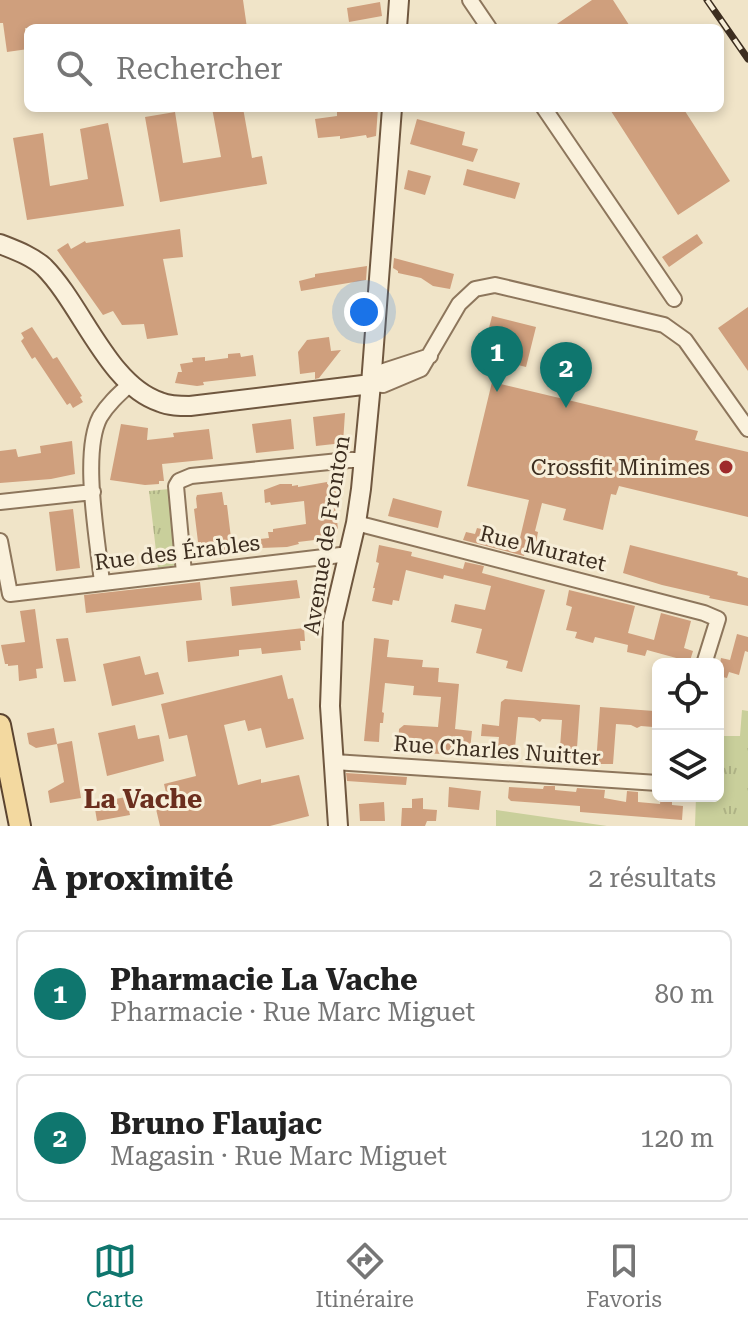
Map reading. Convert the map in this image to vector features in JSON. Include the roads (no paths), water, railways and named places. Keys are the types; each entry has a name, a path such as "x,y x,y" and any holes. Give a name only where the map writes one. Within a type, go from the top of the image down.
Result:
{"main road":[{"path":"0,725 20,826"}],"street":[{"path":"397,24 399,0"},
{"path":"470,0 486,24"},
{"name":"Avenue de Fronton","path":"338,826 330,706 333,621 356,523 364,460 392,112"},
{"path":"547,112 674,299"},
{"path":"0,244 42,265 129,385 161,403 190,406 383,385 425,365 459,304 475,289 495,285 664,325 685,340 748,429"},
{"path":"102,583 91,461 93,440 99,419 112,400 129,385"},
{"path":"184,573 176,486 179,481 191,476 364,460"},
{"path":"0,502 93,492"},
{"name":"Rue Muratet","path":"356,523 704,613 718,619 706,658"},
{"name":"Rue des Érables","path":"0,541 10,594 349,554"},
{"name":"Rue Charles Nuitter","path":"334,762 652,783"}],"railway":[{"path":"707,0 724,24"},
{"path":"724,24 748,59"}],"place":[{"name":"Pharmacie La Vache","path":"497,392"},
{"name":"Bruno Flaujac","path":"566,408"},
{"name":"Crossfit Minimes","path":"726,467"}],"district":[{"name":"La Vache","path":"143,799"}]}
